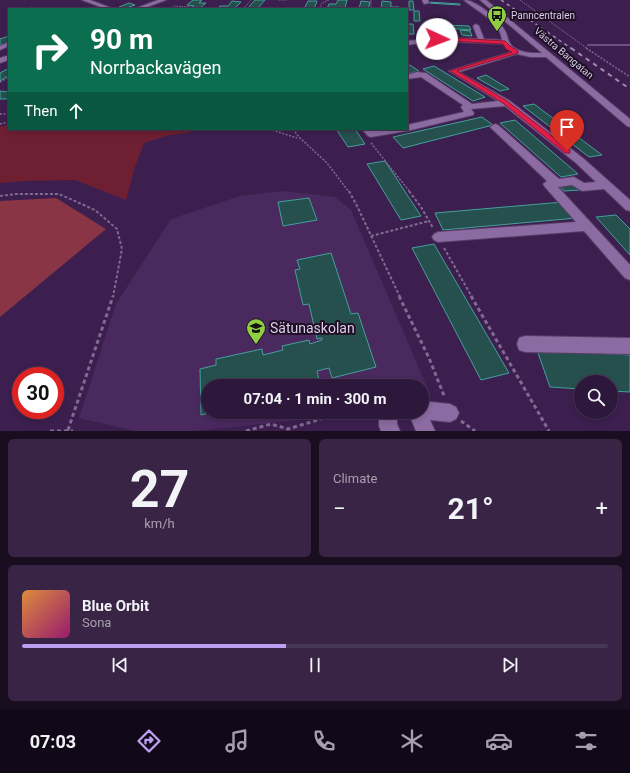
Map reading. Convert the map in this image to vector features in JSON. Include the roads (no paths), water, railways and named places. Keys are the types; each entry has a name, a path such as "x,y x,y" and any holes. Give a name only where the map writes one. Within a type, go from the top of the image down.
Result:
{"street":[{"path":"85,0 108,8"},
{"path":"140,8 163,0"},
{"path":"466,0 494,21 506,37 505,42 508,48 526,55 549,55"},
{"name":"Västra Bangatan","path":"483,0 630,124"},
{"path":"434,22 437,39"},
{"path":"476,26 482,40"},
{"path":"408,44 437,39 505,42"},
{"path":"517,52 478,62 453,71 507,103 580,161 630,207"},
{"path":"408,77 417,74 423,75 470,106"},
{"path":"408,128 470,113 465,107 507,103"},
{"path":"495,127 556,183"},
{"path":"368,130 371,134 396,130"},
{"path":"606,185 582,187 574,182 549,184 630,274"},
{"path":"438,238 587,226"},
{"path":"525,344 630,346"},
{"path":"429,411 450,413"},
{"path":"388,419 388,426 391,431"},
{"path":"420,419 426,431"}],"waterway":[{"path":"588,45 630,45"}],"railway":[{"path":"501,0 572,49"},
{"path":"571,48 630,89"}],"place":[{"name":"Panncentralen","path":"497,32"},
{"name":"Sätunaskolan","path":"256,345"}]}
